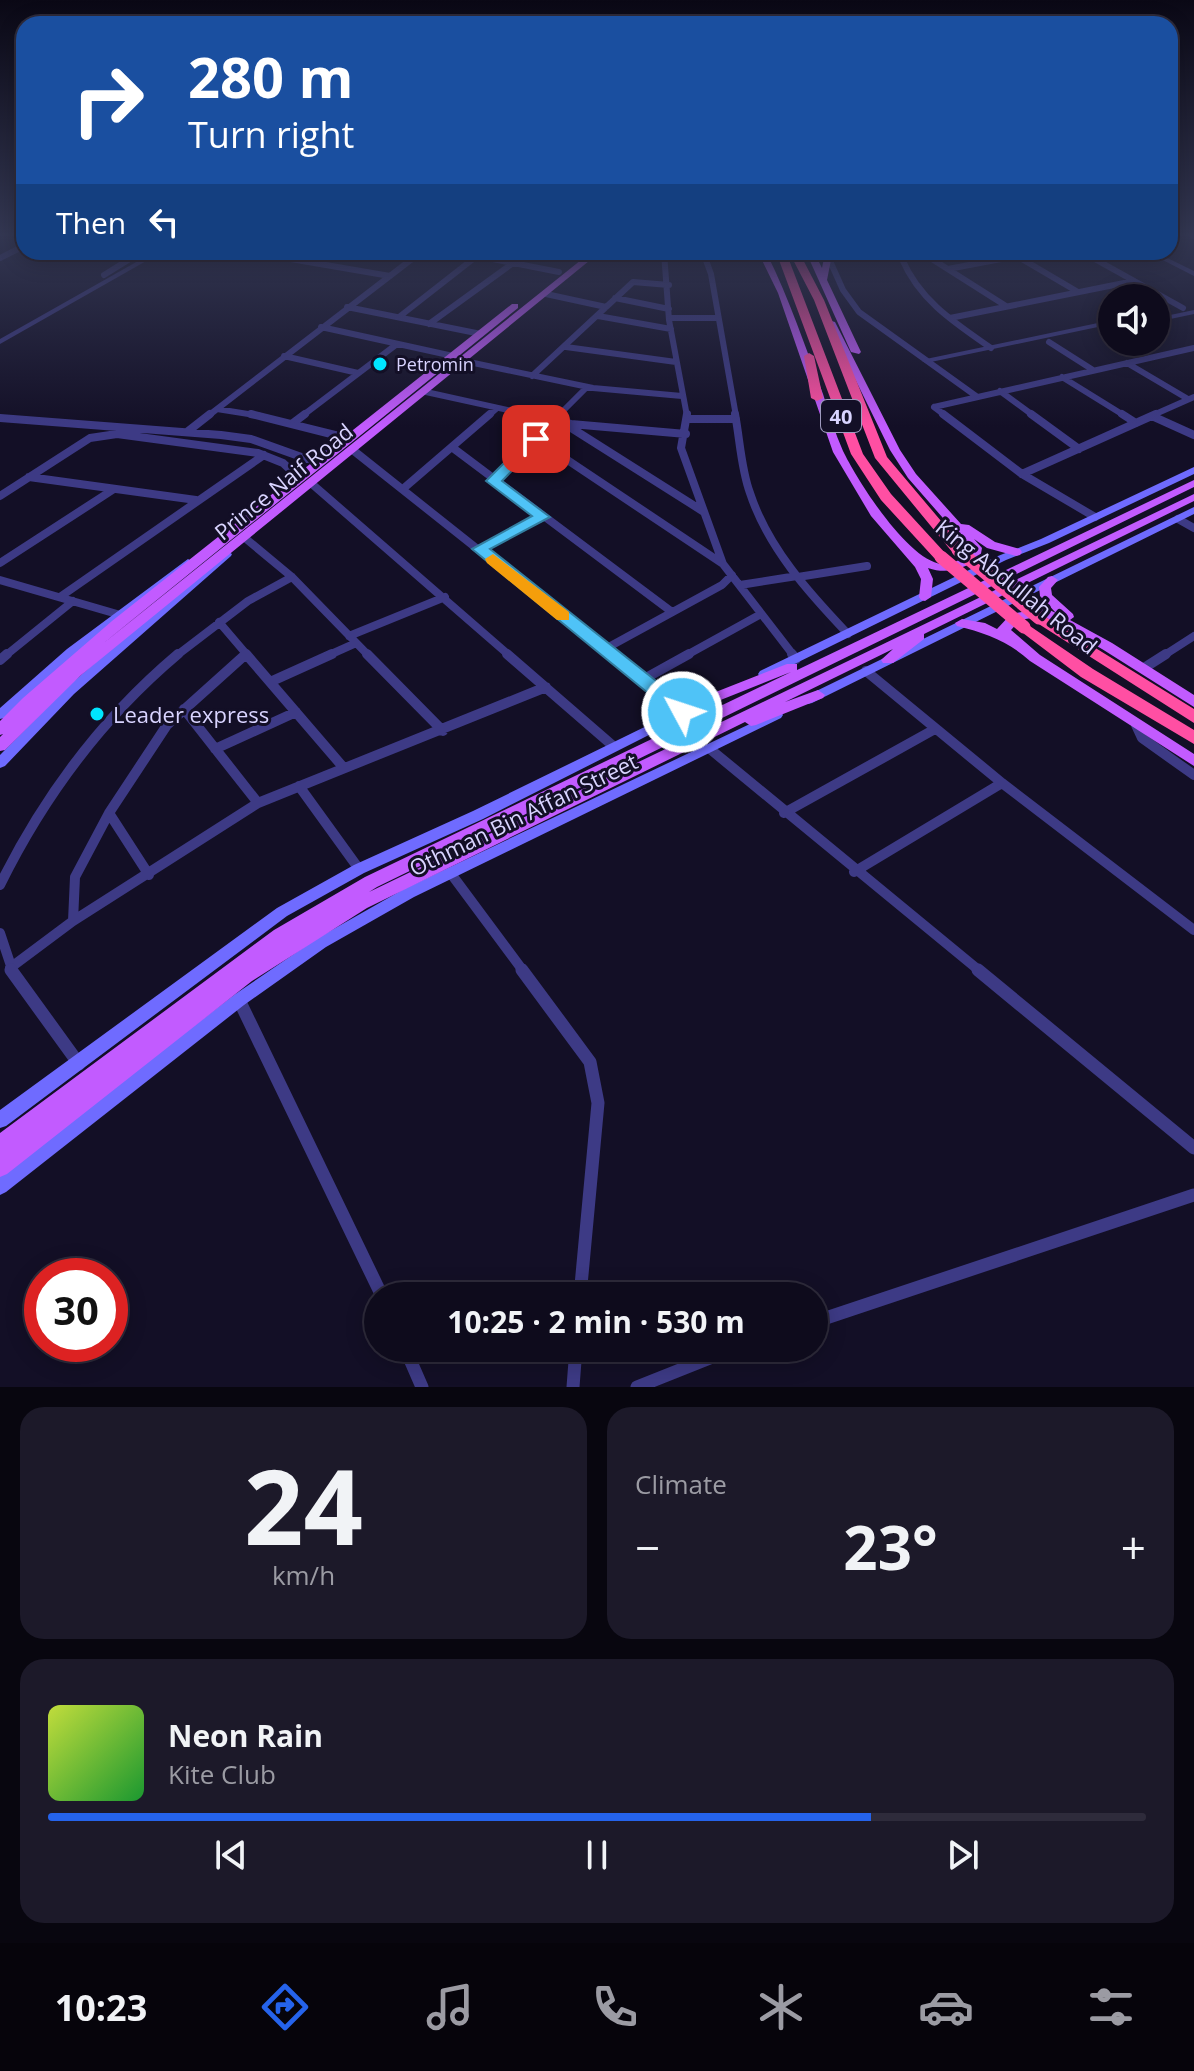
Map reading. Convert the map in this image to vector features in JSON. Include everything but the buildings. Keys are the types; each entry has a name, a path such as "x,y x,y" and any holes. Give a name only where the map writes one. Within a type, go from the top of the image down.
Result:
{"highway":[{"path":"798,300 817,398"},
{"name":"King Abdullah Road","path":"798,300 857,454 886,497 941,557 1024,627 1087,673 1194,738"},
{"name":"King Abdullah Road","path":"819,300 881,458 904,491 958,550 1039,618 1194,717"}],"main road":[{"name":"Prince Naif Road","path":"0,746 75,673 426,392 481,334 527,298"},
{"name":"Prince Naif Road","path":"0,730 28,701 117,624 298,477 541,298"},
{"path":"784,298 817,398 852,477 875,514 921,566 927,579 925,597"},
{"path":"832,298 889,438"},
{"path":"819,300 889,438 912,476 976,548 976,556 948,570 937,569 899,541"},
{"name":"Othman Bin Affan Street","path":"0,1120 282,912 359,869 478,815 612,745 1194,470"},
{"name":"Othman Bin Affan Street","path":"0,1145 196,994 280,935 335,902 889,629 1194,483"},
{"name":"Othman Bin Affan Street","path":"0,1167 246,976 298,941 412,877 1194,497"},
{"name":"Othman Bin Affan Street","path":"0,1186 239,1000 321,943 409,893 452,875 1194,510"},
{"path":"945,513 991,545 1016,552"},
{"path":"0,715 117,614 231,533"},
{"path":"0,763 70,691 245,538"},
{"path":"1052,580 1045,587 1046,596 1107,646"},
{"path":"1012,641 1003,630 1006,624 1016,617 1045,612 1144,668 1194,702"},
{"path":"888,660 946,615"},
{"path":"962,623 980,626 1012,641 1194,761"},
{"path":"708,700 889,629"},
{"path":"636,768 818,695"}],"street":[{"path":"0,342 78,298"},
{"path":"187,432 360,298"},
{"path":"399,317 424,298"},
{"path":"429,324 465,298"},
{"path":"563,298 606,307"},
{"path":"532,376 615,298 669,309"},
{"path":"669,298 669,318 687,419 681,448 723,564"},
{"path":"714,298 749,492 766,531 797,576 848,634"},
{"path":"848,298 851,303 926,361 976,396"},
{"path":"926,298 991,348"},
{"path":"993,298 1006,306"},
{"path":"950,318 1049,298"},
{"path":"1164,298 1183,308"},
{"path":"1170,311 1194,306"},
{"path":"347,307 481,334"},
{"path":"1170,317 1194,312"},
{"path":"598,316 671,329"},
{"path":"669,318 717,318"},
{"path":"926,361 1098,325"},
{"path":"321,327 587,387 634,394 682,396"},
{"path":"935,367 1098,332"},
{"path":"1049,342 1093,370"},
{"path":"293,423 397,344"},
{"path":"566,347 676,362"},
{"path":"1095,517 1022,474 934,407 1194,348"},
{"path":"284,356 358,373"},
{"path":"1127,363 1191,398"},
{"path":"1062,377 1136,423"},
{"path":"493,481 558,421 587,387"},
{"path":"1000,391 1079,449"},
{"path":"426,392 558,421 686,434"},
{"path":"1022,474 1191,398"},
{"path":"217,409 293,423 347,438"},
{"path":"404,488 496,409"},
{"path":"1152,416 1194,435"},
{"path":"0,418 251,439 307,459 327,454"},
{"path":"687,419 736,419"},
{"path":"558,421 704,512"},
{"path":"0,496 90,438 102,435 186,442 264,455 283,463 298,477"},
{"path":"536,439 723,564 796,659"},
{"path":"453,448 493,481 672,612"},
{"path":"354,451 682,712"},
{"path":"29,477 196,500 207,498 264,455"},
{"path":"312,484 612,745"},
{"path":"0,563 114,489"},
{"path":"60,597 196,500"},
{"path":"479,549 543,517"},
{"path":"1178,519 1194,528"},
{"path":"245,538 292,577 443,731"},
{"path":"740,585 867,566"},
{"path":"605,649 722,585 732,575"},
{"path":"0,885 11,859 81,750 150,679 219,622 250,597 292,577"},
{"path":"0,580 117,614"},
{"path":"270,682 352,639 445,597"},
{"path":"2,657 73,601"},
{"path":"644,679 761,614"},
{"path":"219,622 343,767"},
{"path":"1144,668 1194,636"},
{"path":"73,921 75,877 109,813 167,725 246,654"},
{"path":"866,671 1002,783 1194,930"},
{"path":"10,968 73,921 258,803 546,687"},
{"path":"184,709 258,803"},
{"path":"215,749 296,712"},
{"path":"1136,725 1142,738 1194,775"},
{"path":"784,813 935,729"},
{"path":"710,749 854,872 1087,1057 1194,1148"},
{"path":"854,872 1002,783"},
{"path":"299,786 359,869"},
{"path":"109,813 149,875"},
{"path":"452,875 590,1062 598,1103 581,1282"},
{"path":"0,933 10,968 79,1064"},
{"path":"239,1000 375,1282"},
{"path":"828,1317 1194,1195"},
{"path":"411,1362 422,1387"},
{"path":"573,1387 575,1362"},
{"path":"637,1387 700,1362"}],"slow traffic":[{"path":"493,559 563,616"}],"place":[{"name":"Petromin","path":"380,364"},
{"name":"Leader express","path":"97,714"}],"route":[{"path":"536,439 493,481 543,517 479,549 682,712"}]}
